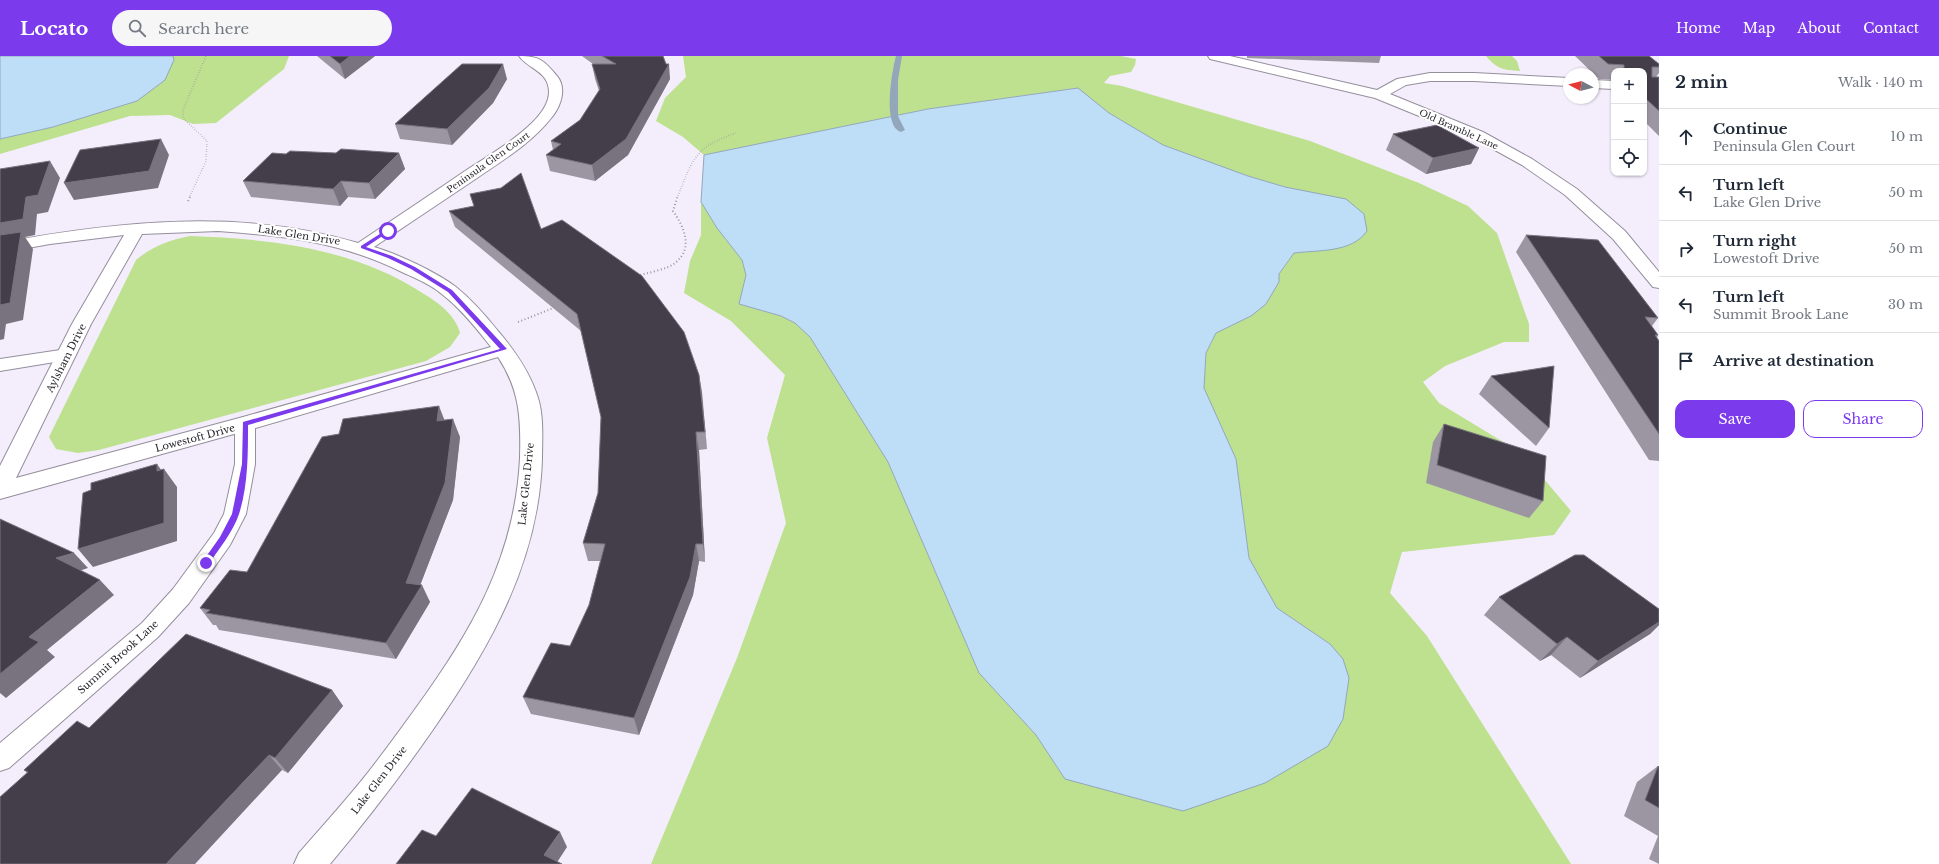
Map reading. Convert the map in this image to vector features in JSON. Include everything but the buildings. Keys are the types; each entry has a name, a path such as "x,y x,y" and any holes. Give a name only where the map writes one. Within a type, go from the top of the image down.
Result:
{"street":[{"name":"Peninsula Glen Court","path":"363,247 512,147 535,130 549,114 555,100 556,87 551,74 539,63 525,56"},
{"name":"Old Bramble Lane","path":"1214,56 1379,95 1478,136 1526,162 1571,192 1619,235 1659,283"},
{"path":"1379,95 1402,82 1430,77 1474,77 1563,82"},
{"path":"1599,84 1611,85"},
{"name":"Lake Glen Drive","path":"0,248 75,235 136,229 189,227 240,227 278,230 327,238 363,247 390,257 413,268 450,291 504,349 516,368 528,399 532,446 525,513 517,548 503,586 481,632 452,681 372,790 310,864"},
{"name":"Aylsham Drive","path":"0,490 66,355 120,254 136,229"},
{"name":"Lowestoft Drive","path":"0,490 245,424 504,349"}],"lane":[{"path":"0,365 66,355"},
{"name":"Summit Brook Lane","path":"0,760 150,630 181,596 222,539 235,514 245,464 245,424"}],"path":[{"path":"187,202 206,162 208,141 183,118 183,110 192,84 206,56"},
{"path":"634,278 675,264 684,252 687,238 682,224 673,211 677,194 703,148 717,139 736,133"},
{"path":"489,332 561,305"}],"green space":[{"path":"173,56 289,56 284,69 216,123 193,124 170,115 130,116 0,154 0,139 53,127 137,101 174,61"},
{"path":"683,56 1121,56 1136,59 1135,65 1131,72 1110,76 1104,83 1122,86 1310,141 1419,183 1468,206 1497,233 1529,324 1529,342 1504,342 1445,366 1423,382 1439,403 1523,454 1571,511 1554,535 1402,552 1390,593 1427,636 1571,864 651,864 737,658 786,523 767,438 785,375 731,321 684,293 690,261 701,235 701,202 717,228 742,260 746,275 739,304 781,316 795,323 810,337 888,462 979,673 1036,735 1065,779 1330,644 1277,608 1249,558 1236,459 1204,388 1206,353 1216,333 1251,316 1279,282 1279,274 1294,253 1347,246 1285,187 1248,176 1163,145 1109,113 1077,88 928,109 704,155 683,137 656,121 665,98 686,77"},
{"path":"1486,56 1512,56 1517,61 1520,71 1501,68 1494,64"},
{"path":"190,236 251,240 312,249 341,256 369,266 397,278 424,294 446,310 455,321 460,333 450,347 426,361 99,450 78,453 56,449 49,437 136,260 162,244 175,239"}],"water":[{"path":"0,56 173,56 174,60 165,80 137,101 53,127 0,139"},
{"path":"1078,88 1109,113 1163,145 1248,176 1285,187 1346,199 1364,214 1367,231 1361,238 1344,247 1324,251 1294,253 1279,274 1279,282 1266,304 1251,316 1216,333 1206,353 1204,388 1236,459 1249,558 1277,608 1330,644 1343,659 1349,678 1343,719 1328,746 1265,783 1183,811 1065,779 1036,735 979,673 888,462 810,337 795,323 781,316 739,304 746,275 742,260 717,228 701,202 704,155 928,109"}],"waterway":[{"path":"899,56 894,80 894,116 901,130"}],"route":[{"path":"206,563 222,539 235,514 242,488 245,464 245,424 504,349 476,317 450,291 413,268 390,257 363,247 388,231"}]}
